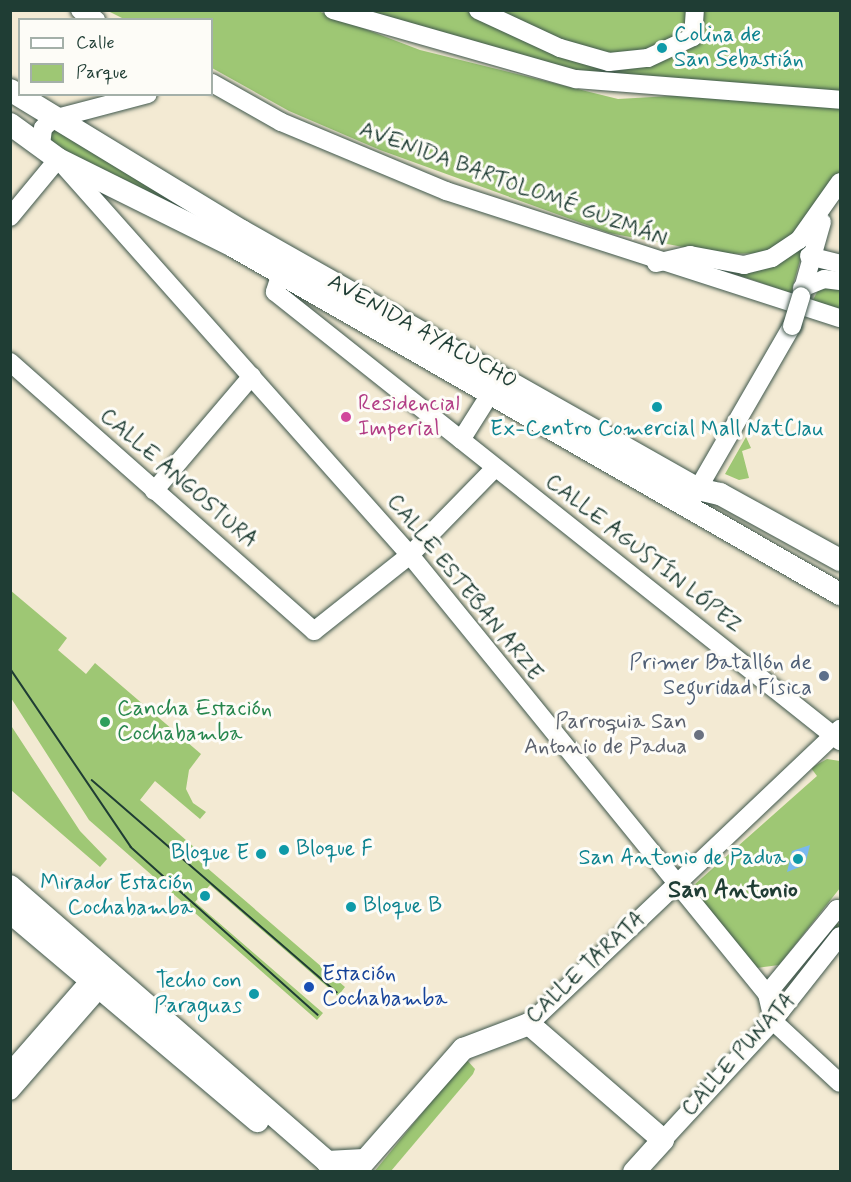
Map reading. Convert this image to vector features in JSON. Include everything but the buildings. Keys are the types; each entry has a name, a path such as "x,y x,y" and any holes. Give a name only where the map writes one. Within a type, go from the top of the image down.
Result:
{"main road":[{"name":"AVENIDA AYACUCHO","path":"21,96 242,231 694,496 840,594"},
{"name":"AVENIDA AYACUCHO","path":"10,124 50,152 281,273 492,391 694,496 720,494 840,560"},
{"path":"10,886 102,977 318,1172"},
{"path":"10,912 102,977 327,1162 360,1166"},
{"path":"529,1024 663,1140"},
{"name":"CALLE TARATA","path":"360,1166 463,1049 529,1024"},
{"name":"CALLE PUNATA","path":"634,1172 663,1140"}],"street":[{"path":"80,10 93,18"},
{"path":"333,10 433,42 609,84 840,100"},
{"path":"478,10 560,48 609,62 648,58 693,37 695,10"},
{"path":"609,62 609,84"},
{"name":"AVENIDA BARTOLOMÉ GUZMÁN","path":"213,84 281,122 383,166 656,263 679,270 692,268 840,318"},
{"path":"10,217 50,152 43,128 58,117 140,96"},
{"name":"CALLE ESTEBAN ARZE","path":"50,152 410,555 676,885 767,994 773,1021"},
{"path":"656,263 690,255 744,266 772,258 799,240 840,182"},
{"path":"694,496 792,326 809,256 840,197"},
{"path":"809,256 840,264"},
{"name":"CALLE AGUSTÍN LÓPEZ","path":"281,273 276,292 495,468 838,735"},
{"path":"802,292 824,279 840,281"},
{"name":"CALLE ANGOSTURA","path":"10,362 314,631 410,555"},
{"path":"154,491 252,376"},
{"path":"461,440 492,391"},
{"path":"410,555 495,468"},
{"name":"CALLE TARATA","path":"529,1024 838,735"},
{"name":"CALLE PUNATA","path":"767,994 839,910"},
{"name":"CALLE PUNATA","path":"663,1140 773,1021 840,936"},
{"path":"10,1072 102,977"},
{"path":"10,1091 102,977"},
{"path":"773,1021 840,1083"}],"green space":[{"path":"108,11 318,11 420,50 618,99 687,95 840,107 840,177 809,220 771,253 720,254 609,233 380,150 289,111 213,69 213,18 122,18"},
{"name":"Colina de San Sebastián","path":"360,11 840,11 840,93 595,76"},
{"path":"54,127 363,308 79,160 49,141"},
{"path":"805,242 791,293 697,261 744,271"},
{"path":"840,286 840,312 813,300 819,288"},
{"path":"746,437 751,448 742,451 749,478 739,480 725,474"},
{"path":"10,590 67,638 58,650 86,674 95,663 201,754 189,770 186,789 193,803 206,812 200,819 155,781 140,800 202,854 198,860 345,987 338,996 210,885 195,902 323,1013 317,1020 89,820 11,698"},
{"path":"10,724 80,831 107,859 100,867 11,790"},
{"path":"827,759 840,761 840,888 779,965 757,968 698,898 694,885 817,776 811,768"},
{"path":"837,923 840,926 787,1005 783,1003"},
{"path":"466,1059 475,1069 473,1074 391,1171 374,1172"}],"water":[{"path":"810,845 805,865 787,872 792,851"}],"tram line":[{"path":"10,668 131,847 318,1015"},
{"path":"92,780 337,992"}],"place":[{"name":"Colina de San Sebastián","path":"662,48"},
{"name":"Ex-Centro Comercial Mall NatClau","path":"657,407"},
{"name":"Residencial Imperial","path":"346,417"},
{"name":"Primer Batallón de Seguridad Física","path":"824,676"},
{"name":"Cancha Estación Cochabamba","path":"105,722"},
{"name":"Parroquia San Antonio de Padua","path":"699,735"},
{"name":"Bloque F","path":"284,850"},
{"name":"Bloque E","path":"261,854"},
{"name":"San Antonio de Padua","path":"798,859"},
{"name":"Mirador Estación Cochabamba","path":"205,896"},
{"name":"Bloque B","path":"351,907"},
{"name":"Estación Cochabamba","path":"309,987"},
{"name":"Techo con Paraguas","path":"254,994"}],"district":[{"name":"San Antonio","path":"733,891"}]}
